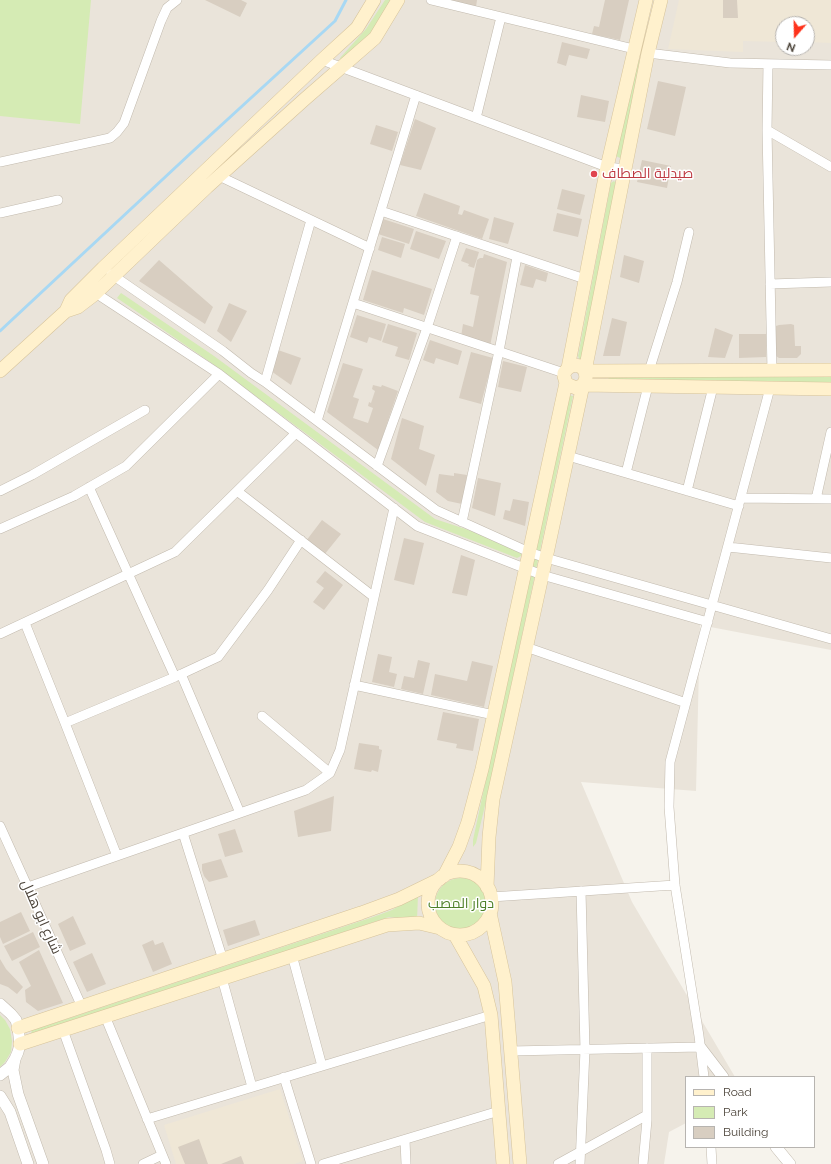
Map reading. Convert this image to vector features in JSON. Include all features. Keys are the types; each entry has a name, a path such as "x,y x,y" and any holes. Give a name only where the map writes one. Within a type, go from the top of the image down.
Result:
{"main road":[{"path":"0,371 66,311 78,307 103,268 357,28 374,0"},
{"path":"90,289 114,276 219,176 375,38 398,0"},
{"path":"440,928 433,919 429,909 429,898 432,887 442,877 458,847 468,822 482,769 566,375 607,167 646,0"},
{"path":"20,1044 387,925 419,923 440,928 455,935 466,934 476,930 485,923 492,908 489,892 489,837 493,799 583,385 586,378 585,371 648,53 661,0"},
{"path":"831,370 585,371 577,365 571,366 566,375 569,385 576,388 583,385 831,389"},
{"path":"18,1028 361,913 399,899 442,877 456,872 468,873 479,878 489,892"},
{"path":"490,913 505,982 520,1164"},
{"path":"455,935 484,986 491,1015 503,1164"}],"street":[{"path":"0,162 110,138 117,132 124,123 161,21 167,8 177,0"},
{"path":"431,0 634,49 636,56 640,57 645,56 648,53 730,63 831,65"},
{"path":"476,118 501,17"},
{"path":"322,60 607,167 626,169"},
{"path":"768,64 767,130 772,371"},
{"path":"317,421 416,95"},
{"path":"767,130 831,167"},
{"path":"219,176 370,248"},
{"path":"0,213 58,200"},
{"path":"381,211 585,279"},
{"path":"265,382 311,220"},
{"path":"649,371 677,282 689,232"},
{"path":"377,466 427,328 457,236"},
{"path":"462,522 499,351 517,257"},
{"path":"103,268 223,351 436,510 528,552 546,558 831,639"},
{"path":"770,284 831,282"},
{"path":"90,289 219,374 417,526 542,575 708,622"},
{"path":"353,304 499,351 566,375"},
{"path":"0,529 74,496 126,466 219,374"},
{"path":"626,473 648,386"},
{"path":"687,491 713,387"},
{"path":"704,1076 675,885 669,807 670,762 770,388"},
{"path":"0,491 32,475 145,410"},
{"path":"816,499 831,432"},
{"path":"0,634 175,552 296,433"},
{"path":"568,456 687,491 740,502 816,499 831,500"},
{"path":"89,487 128,574 178,675 240,813"},
{"path":"237,491 374,597"},
{"path":"28,887 306,790 330,773 340,750 394,508"},
{"path":"65,723 218,657 268,590 301,540"},
{"path":"728,547 831,558"},
{"path":"25,623 117,856"},
{"path":"526,648 686,703"},
{"path":"354,685 494,715"},
{"path":"262,716 330,773"},
{"name":"شارع ابو هلال","path":"0,826 82,1007"},
{"path":"183,833 223,960"},
{"path":"489,892 581,891 675,885"},
{"path":"580,1164 585,1050 581,891"},
{"path":"292,956 322,1066"},
{"path":"222,978 252,1087"},
{"path":"0,1004 16,1020 20,1044 15,1059 10,1067 0,1075"},
{"path":"147,1119 491,1015"},
{"path":"104,1016 166,1164"},
{"path":"63,1030 110,1164"},
{"path":"511,1052 700,1047"},
{"path":"700,1047 722,1076"},
{"path":"643,1164 646,1115 647,1048"},
{"path":"15,1059 13,1070 18,1094 43,1164"},
{"path":"284,1077 311,1164"},
{"path":"0,1096 10,1112 28,1164"},
{"path":"323,1164 499,1111"},
{"path":"558,1164 646,1115"},
{"path":"405,1140 406,1164"},
{"path":"710,1148 712,1164"},
{"path":"777,1148 790,1164"},
{"path":"143,1164 162,1155"}],"shaded area":[{"path":"0,0 831,0 831,650 700,625 696,791 581,782 632,902 734,1076 685,1076 685,1124 669,1132 664,1164 0,1164"},
{"path":"679,0 831,0 831,43 815,42 815,16 775,16 775,42 743,41 743,52 668,49"},
{"path":"280,1089 303,1161 294,1164 176,1164 164,1125"}],"green space":[{"path":"0,0 91,0 80,124 0,116"},
{"path":"385,0 393,0 374,32 341,61 340,58 366,29"},
{"path":"637,60 640,60 642,63 622,157 620,158 616,156"},
{"path":"614,181 618,185 583,358 580,361 578,356 611,183"},
{"path":"121,293 214,356 435,519 520,547 523,549 521,556 517,558 425,522 210,362 117,298"},
{"path":"612,375 831,377 831,383 608,379"},
{"path":"568,395 573,396 490,785 476,843 473,847 473,840"},
{"name":"دوار المصب","path":"456,878 466,878 480,885 487,899 487,909 480,923 466,930 456,930 446,926 439,919 435,909 435,899 439,889 446,882"},
{"path":"418,895 417,920 389,917 161,993 33,1034 31,1033 32,1030 373,917 392,910"},
{"path":"0,1015 10,1029 12,1041 11,1052 0,1067"}],"building":[{"path":"205,0 241,0 247,3 240,17"},
{"path":"449,0 477,0 476,7"},
{"path":"605,0 629,0 620,40 592,34 594,26 599,27"},
{"path":"723,0 737,0 738,18 723,18"},
{"path":"562,42 590,49 587,59 569,55 566,66 557,63"},
{"path":"658,81 686,87 675,136 647,129"},
{"path":"581,95 609,101 605,122 577,117"},
{"path":"415,119 436,128 421,170 400,165"},
{"path":"376,125 398,132 392,151 370,144"},
{"path":"642,160 671,166 667,188 637,182"},
{"path":"562,189 585,195 580,215 557,209"},
{"path":"424,193 460,206 458,214 462,215 464,210 489,219 482,239 416,216"},
{"path":"557,213 582,219 578,237 553,231"},
{"path":"494,217 514,223 508,244 489,239"},
{"path":"383,219 414,229 409,244 378,234"},
{"path":"416,231 446,241 439,259 410,249"},
{"path":"382,237 405,244 401,258 378,250"},
{"path":"466,248 479,252 474,268 461,261"},
{"path":"484,254 507,262 490,346 461,337 463,324 473,327 479,296 470,294 477,260 483,258"},
{"path":"624,255 644,261 639,283 620,277"},
{"path":"159,260 213,307 205,324 139,281"},
{"path":"525,265 548,273 546,282 536,279 533,288 520,285"},
{"path":"372,270 432,289 424,315 404,308 403,313 363,300"},
{"path":"229,303 247,311 231,342 217,331"},
{"path":"357,315 386,324 381,341 369,337 367,343 350,337"},
{"path":"612,318 627,322 620,356 603,356"},
{"path":"388,324 417,333 409,360 395,356 398,347 382,342"},
{"path":"794,325 795,346 801,346 801,354 797,358 779,358 776,356 776,326"},
{"path":"715,328 733,335 725,358 708,357"},
{"path":"739,334 766,334 766,357 739,358"},
{"path":"430,340 462,351 458,365 436,358 434,364 423,360"},
{"path":"278,350 301,358 291,385 271,371"},
{"path":"471,352 493,358 481,404 459,398"},
{"path":"503,361 527,367 521,392 498,387"},
{"path":"343,363 363,369 353,397 359,399 353,418 368,423 373,408 368,406 369,402 371,403 375,391 372,389 373,385 381,387 382,385 398,391 378,450 327,412"},
{"path":"402,418 424,426 419,449 435,455 426,486 391,459"},
{"path":"454,473 467,475 462,504 448,501 436,492 439,474 454,476"},
{"path":"478,478 501,483 495,516 472,508"},
{"path":"513,499 529,502 525,526 503,519 505,510 510,511"},
{"path":"322,520 341,534 324,555 306,541"},
{"path":"404,538 424,543 414,585 394,580"},
{"path":"461,555 475,560 467,596 452,593"},
{"path":"325,571 343,585 324,610 313,602 324,588 316,582"},
{"path":"378,654 392,657 389,672 397,674 394,687 372,682"},
{"path":"418,660 430,663 423,694 401,689 404,676 414,678"},
{"path":"472,661 493,666 484,707 431,695 435,674 467,681"},
{"path":"443,712 479,719 473,751 456,748 457,744 437,740"},
{"path":"359,743 379,746 379,749 382,750 378,772 372,770 371,772 354,769"},
{"path":"334,796 331,831 298,837 294,811"},
{"path":"235,829 243,852 225,857 218,834"},
{"path":"221,859 228,877 209,882 204,876 202,864"},
{"path":"21,912 30,931 3,944 0,937 0,922"},
{"path":"73,916 86,944 70,951 58,924"},
{"path":"255,920 260,935 228,946 223,930"},
{"path":"33,932 40,947 12,961 4,946"},
{"path":"153,940 155,945 163,942 172,964 153,972 142,945"},
{"path":"39,950 63,1003 38,1011 26,1002 25,990 31,986 19,962"},
{"path":"92,953 106,984 87,992 73,962"},
{"path":"0,959 6,969 23,987 17,994 8,987 0,984"},
{"path":"199,1139 208,1164 185,1164 178,1147"},
{"path":"241,1156 244,1164 221,1164"}],"waterway":[{"path":"0,331 335,21 346,0"}],"place":[{"name":"صيدلية الصطاف","path":"594,174"}]}
